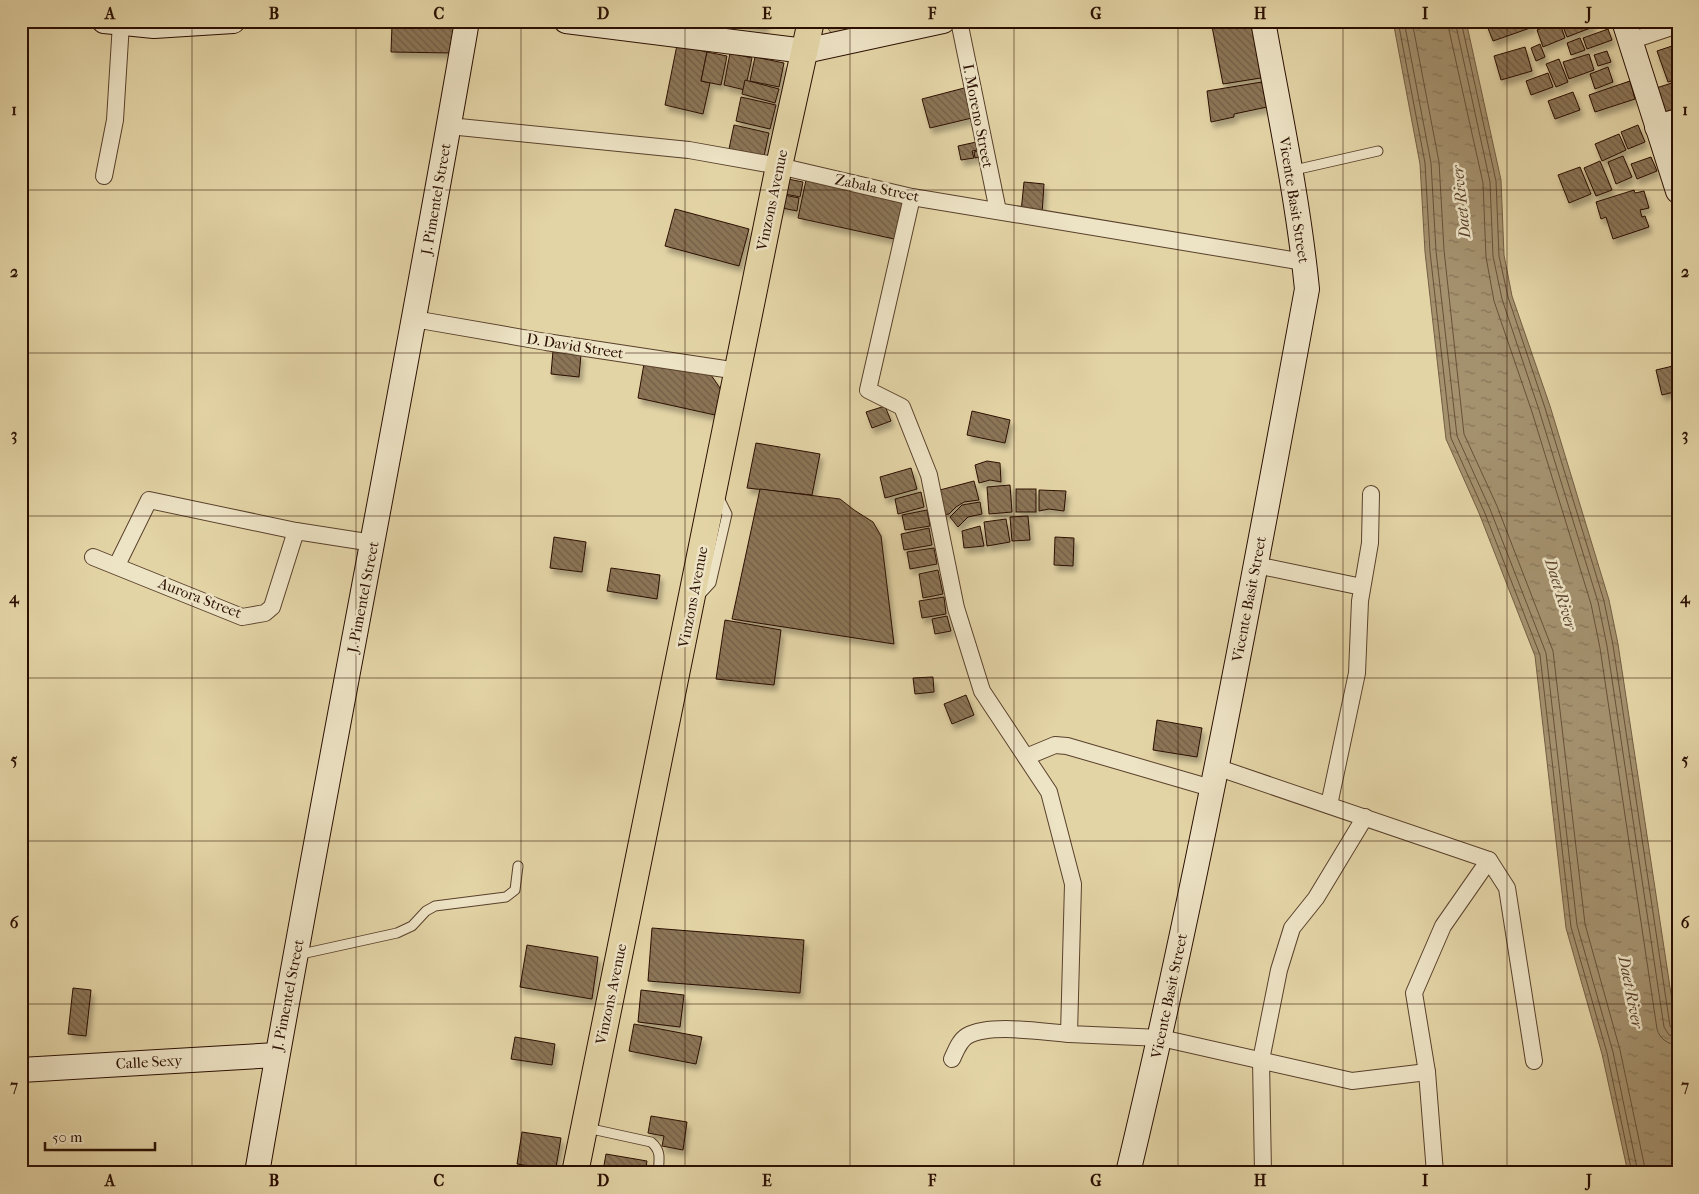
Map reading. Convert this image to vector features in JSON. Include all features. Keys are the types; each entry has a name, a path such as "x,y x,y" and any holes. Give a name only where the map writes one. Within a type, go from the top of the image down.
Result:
{"main road":[{"name":"Vinzons Avenue","path":"578,1172 584,1128 779,166 812,21"}],"street":[{"path":"104,176 115,120 113,22 154,26 233,21"},
{"name":"J. Pimentel Street","path":"256,1173 468,21"},
{"path":"566,21 805,51 943,21"},
{"name":"I. Moreno Street","path":"959,21 998,211"},
{"name":"Vicente Basit Street","path":"1128,1173 1161,1038 1214,777 1307,289 1290,171 1263,21"},
{"path":"1678,25 1627,31 1668,124 1678,191"},
{"name":"Zabala Street","path":"449,126 688,150 779,166 912,197 1304,262"},
{"path":"912,197 868,390 902,408 929,475 956,608 982,691 1049,792 1073,884 1069,1034"},
{"name":"D. David Street","path":"414,319 546,342 738,371"},
{"path":"1329,805 1357,673 1360,601 1370,543 1371,494"},
{"path":"117,565 148,500 296,531 373,543"},
{"name":"Aurora Street","path":"93,557 117,565 242,617 255,616 265,613 272,607 296,531"},
{"path":"1256,564 1362,587"},
{"path":"1026,757 1055,744 1214,777 1329,805 1489,860 1507,888 1534,1061"},
{"path":"1263,1173 1261,1060 1278,970 1292,928 1316,898 1365,817"},
{"path":"1436,1173 1427,1072 1414,993 1443,926 1489,860"},
{"path":"952,1059 960,1042 967,1036 983,1031 1019,1029 1069,1034 1161,1038 1352,1081 1427,1072"},
{"name":"Calle Sexy","path":"21,1070 277,1055"}],"lane":[{"path":"1290,171 1378,151"},
{"path":"296,955 397,932 412,926 426,911 435,906 506,897 515,890 518,866"},
{"path":"584,1128 651,1142 657,1146 660,1153 658,1173"}],"green space":[{"path":"827,21 888,21 832,34 826,26"}],"water":[{"name":"Daet River","path":"1393,21 1466,21 1501,180 1504,255 1512,296 1550,406 1609,600 1618,644 1678,1040 1678,1173 1628,1173 1602,1054 1566,928 1535,656 1479,513 1446,439 1425,252 1420,164"}],"building":[{"path":"726,21 766,21 765,27"},
{"path":"1211,21 1256,21 1267,77 1223,84"},
{"path":"1491,21 1532,21 1533,27 1493,41 1486,23"},
{"path":"1559,21 1565,38 1543,47 1537,30"},
{"path":"1561,21 1591,21 1593,27 1567,37"},
{"path":"392,25 454,26 454,53 391,52"},
{"path":"1608,29 1612,40 1587,49 1583,38"},
{"path":"1580,38 1585,50 1571,55 1567,43"},
{"path":"1540,44 1545,57 1536,61 1531,48"},
{"path":"1678,44 1678,79 1668,82 1657,51"},
{"path":"677,45 707,52 701,81 710,83 703,114 665,105"},
{"path":"1525,47 1532,71 1501,80 1494,56"},
{"path":"1607,51 1611,62 1598,66 1594,55"},
{"path":"707,52 727,56 721,85 701,81"},
{"path":"730,53 752,58 745,90 724,85"},
{"path":"1589,54 1594,70 1569,79 1563,62"},
{"path":"755,57 784,63 779,87 750,81"},
{"path":"1559,59 1568,82 1556,87 1546,64"},
{"path":"1608,67 1613,82 1595,89 1590,74"},
{"path":"1548,73 1553,87 1531,95 1526,81"},
{"path":"745,80 779,89 775,103 742,94"},
{"path":"1630,81 1635,99 1595,112 1589,95"},
{"path":"1678,81 1678,115 1661,121 1650,90"},
{"path":"1262,82 1267,107 1234,114 1234,117 1211,122 1207,91"},
{"path":"968,87 976,117 930,128 922,99"},
{"path":"1573,92 1580,110 1555,119 1548,101"},
{"path":"741,97 776,105 770,129 736,121"},
{"path":"734,125 769,133 764,156 729,149"},
{"path":"1638,125 1645,142 1628,149 1621,132"},
{"path":"1619,134 1626,150 1602,161 1595,144"},
{"path":"981,141 983,149 972,151 974,158 961,160 958,146"},
{"path":"983,150 984,156 975,158 974,152"},
{"path":"1623,156 1632,177 1616,184 1608,162"},
{"path":"1651,157 1657,171 1637,179 1631,164"},
{"path":"1600,161 1612,190 1596,196 1584,168"},
{"path":"1580,167 1591,194 1569,203 1558,175"},
{"path":"778,177 803,182 800,197 775,192"},
{"path":"806,180 907,202 899,240 798,218"},
{"path":"1024,182 1044,184 1042,214 1021,212"},
{"path":"1634,190 1635,193 1644,191 1649,208 1640,210 1642,217 1645,216 1649,227 1613,239 1606,217 1601,219 1596,202"},
{"path":"774,193 799,198 797,211 772,206"},
{"path":"675,209 749,229 739,266 665,246"},
{"path":"553,351 581,354 579,377 551,374"},
{"path":"645,358 711,375 722,391 715,415 638,398"},
{"path":"1673,366 1678,391 1662,395 1656,370"},
{"path":"885,406 891,421 872,428 866,412"},
{"path":"972,411 1010,420 1005,443 967,435"},
{"path":"756,443 820,454 812,495 747,488"},
{"path":"987,461 1000,463 1001,482 990,480 979,483 975,465"},
{"path":"911,468 917,489 885,498 880,477"},
{"path":"974,481 979,500 964,502 949,514 942,515 936,491"},
{"path":"1010,485 1012,512 989,514 987,487"},
{"path":"760,489 840,499 873,522 881,536 894,644 732,619"},
{"path":"1016,489 1036,489 1036,512 1016,512"},
{"path":"1039,490 1066,491 1064,511 1049,509 1039,511"},
{"path":"921,492 924,507 898,514 895,499"},
{"path":"980,502 982,514 968,517 958,527 950,517 962,505"},
{"path":"927,510 930,526 905,530 902,515"},
{"path":"1028,516 1030,540 1012,541 1010,517"},
{"path":"1006,519 1010,542 987,546 984,522"},
{"path":"980,526 984,546 964,548 962,531"},
{"path":"929,528 932,545 904,550 901,534"},
{"path":"554,537 586,542 582,572 550,568"},
{"path":"1055,537 1074,538 1073,566 1054,565"},
{"path":"934,548 937,564 910,569 907,552"},
{"path":"611,568 660,575 657,599 607,591"},
{"path":"938,570 943,594 923,598 919,574"},
{"path":"944,597 946,614 922,618 919,601"},
{"path":"947,616 951,631 935,634 932,619"},
{"path":"725,620 781,630 774,685 716,679"},
{"path":"933,677 934,692 915,694 913,678"},
{"path":"966,695 974,715 952,724 944,704"},
{"path":"1157,720 1202,728 1197,757 1153,750"},
{"path":"652,928 804,940 800,993 648,981"},
{"path":"527,945 598,957 592,999 520,987"},
{"path":"73,988 91,990 86,1036 68,1034"},
{"path":"641,990 684,995 680,1027 638,1022"},
{"path":"634,1024 702,1037 696,1064 629,1051"},
{"path":"515,1037 555,1044 552,1065 511,1059"},
{"path":"651,1116 687,1122 683,1150 662,1146 664,1136 648,1133"},
{"path":"522,1132 561,1138 555,1173 529,1173 530,1166 517,1164"},
{"path":"606,1154 647,1161 645,1173 603,1171"}]}
